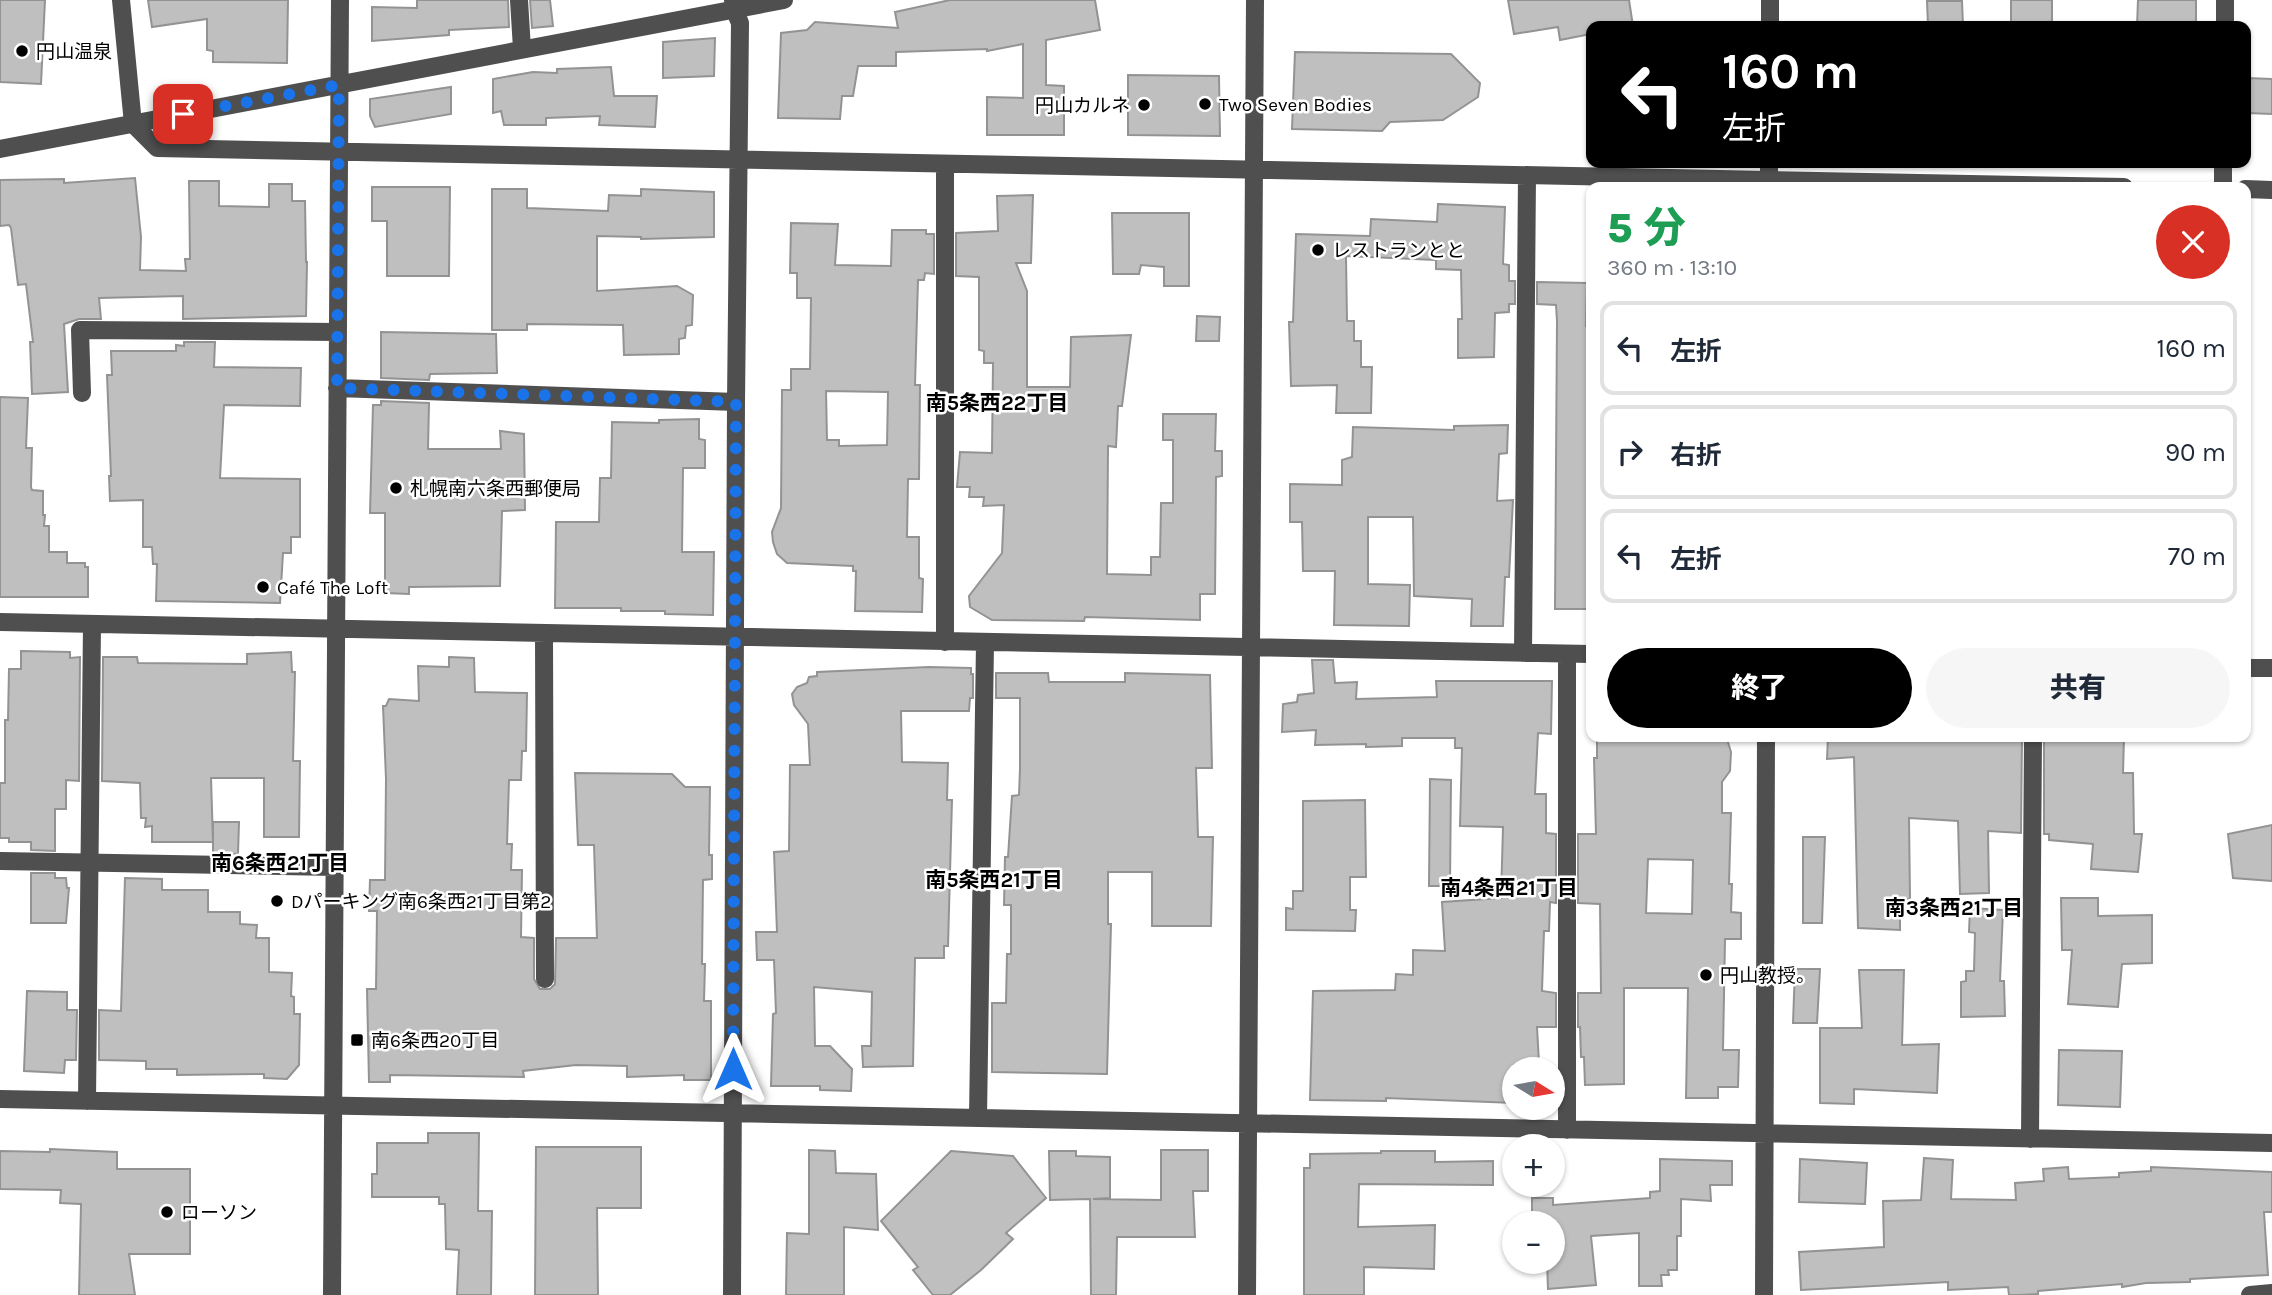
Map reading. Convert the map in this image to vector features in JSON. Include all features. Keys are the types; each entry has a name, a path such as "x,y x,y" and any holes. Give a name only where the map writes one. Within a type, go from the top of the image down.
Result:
{"street":[{"path":"121,0 133,124 157,148 1527,176 1769,177 1888,182"},
{"path":"332,1295 340,0"},
{"path":"519,0 522,49"},
{"path":"0,149 734,6 784,0"},
{"path":"1247,1295 1255,0"},
{"path":"1770,0 1770,21"},
{"path":"2225,0 2225,21"},
{"path":"732,1295 740,23 734,6"},
{"path":"944,642 945,165"},
{"path":"1523,653 1527,176"},
{"path":"2251,190 2272,190"},
{"path":"82,393 80,330 338,332"},
{"path":"337,388 736,402"},
{"path":"0,622 1586,654"},
{"path":"87,1101 92,624"},
{"path":"544,633 545,979"},
{"path":"978,1118 985,642"},
{"path":"1567,654 1567,1130"},
{"path":"2251,668 2272,668"},
{"path":"1764,1295 1766,742"},
{"path":"2030,1139 2033,742"},
{"path":"0,861 335,867"},
{"path":"0,1099 2272,1143"},
{"path":"2250,1295 2272,1293"}],"building":[{"name":"円山温泉","path":"0,0 45,0 41,84 0,82"},
{"path":"148,0 288,0 287,63 213,62 213,51 207,50 207,19 152,27"},
{"path":"417,0 508,0 509,27 449,30 449,35 372,41 372,7 417,8"},
{"path":"530,0 550,0 553,26 532,28"},
{"path":"950,0 1095,0 1100,30 1046,40 1046,85 1064,86 1064,135 987,135 987,97 1023,98 1023,44 987,51 896,52 896,66 858,66 853,96 842,96 840,119 778,118 781,33 807,30 815,22 898,28 895,12"},
{"path":"1508,0 1629,0 1632,21 1586,21 1586,35 1560,40 1558,27 1514,34"},
{"path":"2011,0 2052,0 2052,21 2011,21"},
{"path":"2138,0 2196,0 2196,21 2137,21"},
{"path":"1927,1 1962,1 1963,21 1928,21"},
{"path":"715,38 714,76 663,78 663,42"},
{"path":"1295,52 1451,54 1480,83 1478,97 1443,120 1390,122 1382,131 1292,129"},
{"path":"611,67 614,96 657,96 655,127 599,125 600,116 546,118 546,125 504,125 501,111 493,113 493,79 533,72 557,73 557,69"},
{"path":"1128,75 1219,76 1220,136 1128,135"},
{"path":"2251,78 2272,79 2272,114 2251,113"},
{"path":"451,87 451,114 375,127 370,116 370,99"},
{"path":"135,178 141,237 140,270 186,271 185,259 190,259 189,181 219,181 219,206 269,207 269,184 292,184 292,201 305,201 306,316 183,319 183,296 99,298 101,319 79,319 64,324 68,392 32,394 30,342 33,342 26,284 18,285 11,228 9,225 0,226 0,180 64,179 64,183"},
{"path":"372,187 450,187 449,276 387,276 387,221 372,221"},
{"path":"492,189 527,189 527,208 608,211 609,195 641,196 641,189 714,192 714,237 641,239 597,236 597,291 677,286 693,295 692,325 686,326 685,338 679,339 679,354 624,355 623,325 527,324 527,330 492,330"},
{"path":"1033,195 1031,263 1016,263 1027,291 1027,387 1070,387 1071,337 1131,335 1122,406 1118,406 1116,447 1108,446 1107,574 1151,575 1151,557 1160,557 1161,503 1173,503 1173,440 1163,440 1163,414 1216,414 1215,451 1222,451 1222,476 1216,477 1215,594 1200,594 1200,620 1085,617 1084,621 992,620 970,607 969,596 1002,553 1004,505 983,506 984,497 969,497 970,487 957,487 960,452 992,453 993,363 984,363 984,351 979,350 979,277 956,276 956,233 998,231 997,196"},
{"path":"1438,204 1505,207 1503,264 1509,265 1509,281 1515,281 1515,304 1509,304 1509,312 1495,313 1494,357 1458,358 1458,319 1462,319 1461,270 1436,269 1436,260 1346,256 1347,321 1354,321 1354,341 1361,341 1361,367 1372,367 1371,413 1336,413 1337,385 1291,386 1289,322 1293,322 1296,234 1370,236 1371,219 1437,222"},
{"path":"1112,213 1189,213 1189,286 1164,286 1164,267 1141,265 1139,274 1113,274"},
{"path":"791,223 838,224 835,265 891,266 892,230 926,230 926,234 934,234 934,274 925,273 924,280 918,280 915,385 920,385 919,479 908,479 907,537 919,537 919,578 923,579 922,612 855,611 856,571 853,571 853,566 787,563 777,554 772,532 781,508 782,390 791,390 791,369 810,369 811,298 797,298 797,273 790,273","holes":["826,391 888,392 887,445 839,446 839,440 827,440"]},
{"path":"1537,282 1586,283 1586,609 1555,609 1557,321 1556,305 1537,304"},
{"path":"1197,316 1220,317 1219,341 1196,341"},
{"path":"381,332 496,334 497,373 430,374 429,380 381,378"},
{"path":"184,342 215,342 214,367 301,368 300,406 224,405 220,478 300,479 300,537 291,537 291,553 283,553 280,603 156,601 157,564 153,564 152,547 143,547 143,500 110,501 107,375 112,375 111,351 176,351 176,345 184,346"},
{"path":"0,397 28,398 26,448 32,448 31,487 32,490 43,491 44,526 49,526 49,552 67,552 67,563 85,563 85,567 88,567 88,597 0,597"},
{"path":"381,401 429,403 428,449 501,449 500,431 524,434 525,510 502,511 500,586 409,587 409,594 385,593 385,513 370,513 373,405 381,405"},
{"path":"699,419 699,439 705,440 705,468 683,468 682,552 714,552 713,615 621,611 621,608 555,608 556,522 599,522 600,478 611,478 612,422 659,423 659,420"},
{"path":"1508,425 1507,453 1499,454 1497,501 1513,500 1509,577 1505,577 1503,626 1471,626 1472,599 1414,596 1413,517 1368,517 1368,584 1410,585 1409,626 1334,625 1335,571 1303,571 1302,522 1290,522 1290,484 1342,485 1342,460 1352,457 1353,427 1454,430 1454,426"},
{"path":"21,651 70,652 70,658 80,657 79,781 66,780 66,809 55,809 55,851 31,850 31,842 9,842 9,838 0,838 0,783 5,783 5,720 8,720 9,669 21,669"},
{"path":"291,652 292,672 295,672 293,761 300,761 299,837 264,837 264,778 211,778 213,842 152,842 152,826 145,827 146,818 141,818 140,783 102,781 103,657 137,657 138,663 247,664 247,654"},
{"path":"449,657 474,658 475,692 527,693 526,751 522,751 521,780 509,780 507,844 512,844 511,870 522,870 521,937 534,938 534,979 540,989 550,989 555,984 556,938 597,938 594,845 578,845 575,773 672,774 685,787 710,787 709,855 712,855 712,879 703,880 702,964 705,964 704,1001 711,1001 711,1080 684,1080 684,1075 627,1077 627,1066 576,1065 523,1071 524,1077 390,1075 390,1082 369,1082 367,989 376,989 377,911 369,911 370,880 385,880 386,779 383,706 386,706 389,699 419,701 418,666 449,667"},
{"path":"1312,660 1333,660 1335,683 1357,682 1356,699 1437,697 1436,681 1552,681 1551,734 1538,733 1535,794 1546,794 1546,833 1556,834 1556,903 1550,902 1549,931 1544,931 1542,991 1556,993 1556,1027 1537,1027 1539,1057 1502,1057 1502,1103 1386,1098 1386,1101 1310,1100 1313,991 1395,990 1396,974 1413,975 1413,950 1445,951 1442,902 1501,898 1503,827 1460,826 1462,748 1455,748 1455,738 1402,738 1402,746 1366,747 1366,744 1315,745 1316,730 1282,732 1283,704 1297,702 1298,695 1314,693"},
{"path":"971,668 973,698 970,698 969,711 901,711 902,762 948,763 947,800 952,800 948,946 944,946 944,958 915,958 913,1066 863,1067 862,1046 871,1046 872,992 814,987 815,1046 830,1046 852,1069 851,1091 820,1090 820,1086 771,1086 773,1014 776,1013 774,960 757,960 756,932 777,932 774,852 789,851 790,765 810,765 808,724 794,705 792,694 797,687 807,683 809,677 817,676 817,672"},
{"path":"996,673 1048,673 1049,682 1125,682 1125,673 1210,675 1212,768 1196,768 1198,837 1213,837 1211,926 1152,926 1152,872 1108,872 1108,924 1111,924 1107,1074 992,1072 992,1003 1006,1003 1007,954 1011,954 1011,905 1004,905 1005,857 1008,857 1012,796 1019,795 1020,768 1020,698 996,698"},
{"path":"1597,742 1728,742 1731,752 1730,771 1722,782 1722,813 1731,813 1731,912 1741,913 1741,939 1725,939 1723,1050 1739,1050 1738,1087 1718,1087 1718,1098 1686,1098 1688,988 1624,988 1624,1084 1585,1085 1584,1057 1581,1057 1578,1027 1578,993 1601,993 1600,904 1578,903 1578,834 1596,834 1594,758 1597,758","holes":["1648,859 1693,860 1692,914 1646,913"]},
{"path":"1828,742 2022,742 2021,833 1988,831 1989,893 1960,894 1958,821 1909,818 1910,899 1900,899 1900,930 1858,928 1854,757 1827,759"},
{"path":"2044,742 2124,742 2123,773 2133,773 2134,834 2142,834 2138,872 2091,869 2093,844 2049,840 2049,834 2044,834"},
{"path":"1430,779 1451,780 1450,886 1429,886"},
{"path":"1365,800 1366,877 1350,877 1350,910 1356,910 1355,931 1286,930 1286,908 1293,909 1293,891 1303,891 1303,801"},
{"path":"213,822 239,822 238,854 213,853"},
{"path":"2272,825 2272,881 2233,878 2228,834"},
{"path":"1803,837 1825,837 1822,923 1803,923"},
{"path":"31,873 55,873 55,878 66,878 69,888 66,923 31,923"},
{"path":"125,878 162,879 162,890 208,890 208,912 240,912 240,924 257,925 256,938 269,938 269,972 292,973 291,996 294,997 294,1014 300,1014 299,1065 287,1079 264,1078 264,1074 177,1075 177,1069 146,1069 146,1061 99,1060 99,1010 121,1011"},
{"path":"2061,898 2098,898 2098,916 2152,915 2152,963 2122,964 2118,1007 2068,1004 2072,950 2062,950"},
{"path":"1970,908 2003,910 2000,981 2004,981 2005,1016 1961,1017 1961,982 1966,981 1966,971 1974,971 1975,933 1969,932"},
{"path":"1795,969 1820,969 1817,1023 1793,1023"},
{"path":"1859,970 1904,970 1902,1045 1939,1044 1937,1093 1854,1089 1854,1104 1820,1103 1820,1028 1862,1028"},
{"path":"27,991 67,992 67,1010 77,1010 76,1060 65,1060 64,1073 24,1071"},
{"path":"2059,1050 2122,1051 2120,1107 2058,1105"},
{"path":"428,1133 479,1133 478,1211 492,1211 491,1295 457,1295 459,1250 446,1249 445,1204 439,1204 439,1197 372,1197 372,1174 377,1174 377,1143 428,1143"},
{"path":"536,1147 641,1147 641,1208 597,1208 598,1295 535,1295"},
{"path":"50,1149 117,1152 117,1169 190,1169 190,1254 129,1254 135,1295 79,1295 81,1204 60,1203 61,1190 0,1189 0,1151 50,1152"},
{"path":"809,1150 835,1151 836,1173 876,1174 878,1230 844,1227 844,1295 786,1295 787,1233 809,1234"},
{"path":"1161,1150 1208,1150 1208,1191 1193,1191 1195,1237 1117,1237 1116,1295 1091,1295 1090,1199 1050,1200 1049,1151 1076,1151 1076,1156 1110,1157 1110,1198 1093,1199 1161,1200"},
{"path":"951,1151 1013,1156 1046,1198 1006,1233 1013,1239 981,1270 950,1295 933,1295 913,1270 918,1267 881,1221"},
{"path":"1435,1151 1435,1162 1493,1161 1493,1185 1359,1184 1358,1227 1435,1225 1434,1269 1364,1267 1364,1295 1304,1295 1304,1168 1310,1168 1310,1154"},
{"path":"1924,1158 1953,1160 1951,1199 2016,1200 2015,1183 2044,1181 2043,1169 2068,1167 2069,1179 2119,1177 2119,1173 2151,1171 2151,1167 2272,1172 2272,1212 2264,1212 2268,1275 2190,1279 2190,1282 2146,1283 2122,1287 2122,1284 2020,1295 2009,1295 2008,1287 1948,1290 1948,1282 1801,1290 1799,1252 1884,1247 1883,1201 1921,1200"},
{"path":"1660,1159 1732,1161 1732,1185 1710,1185 1711,1201 1681,1199 1677,1270 1668,1270 1669,1275 1661,1275 1662,1286 1639,1286 1639,1233 1591,1236 1596,1285 1548,1289 1547,1274 1565,1274 1565,1211 1532,1211 1532,1198 1553,1198 1553,1205 1650,1198 1650,1192 1660,1191"},
{"path":"1800,1159 1867,1163 1865,1204 1799,1202"}],"place":[{"name":"円山温泉","path":"22,51"},
{"name":"Two Seven Bodies","path":"1205,104"},
{"name":"円山カルネ","path":"1144,105"},
{"name":"レストランとと","path":"1318,250"},
{"name":"札幌南六条西郵便局","path":"396,488"},
{"name":"Café The Loft","path":"263,587"},
{"name":"Dパーキング南6条西21丁目第2","path":"277,901"},
{"name":"円山教授。","path":"1706,975"},
{"name":"南6条西20丁目","path":"357,1040"},
{"name":"ローソン","path":"167,1212"}],"district":[{"name":"南5条西22丁目","path":"997,403"},
{"name":"南6条西21丁目","path":"280,863"},
{"name":"南5条西21丁目","path":"994,880"},
{"name":"南4条西21丁目","path":"1509,888"},
{"name":"南3条西21丁目","path":"1954,908"}],"route":[{"path":"183,114 339,85 337,388 736,402 733,1069"}]}
